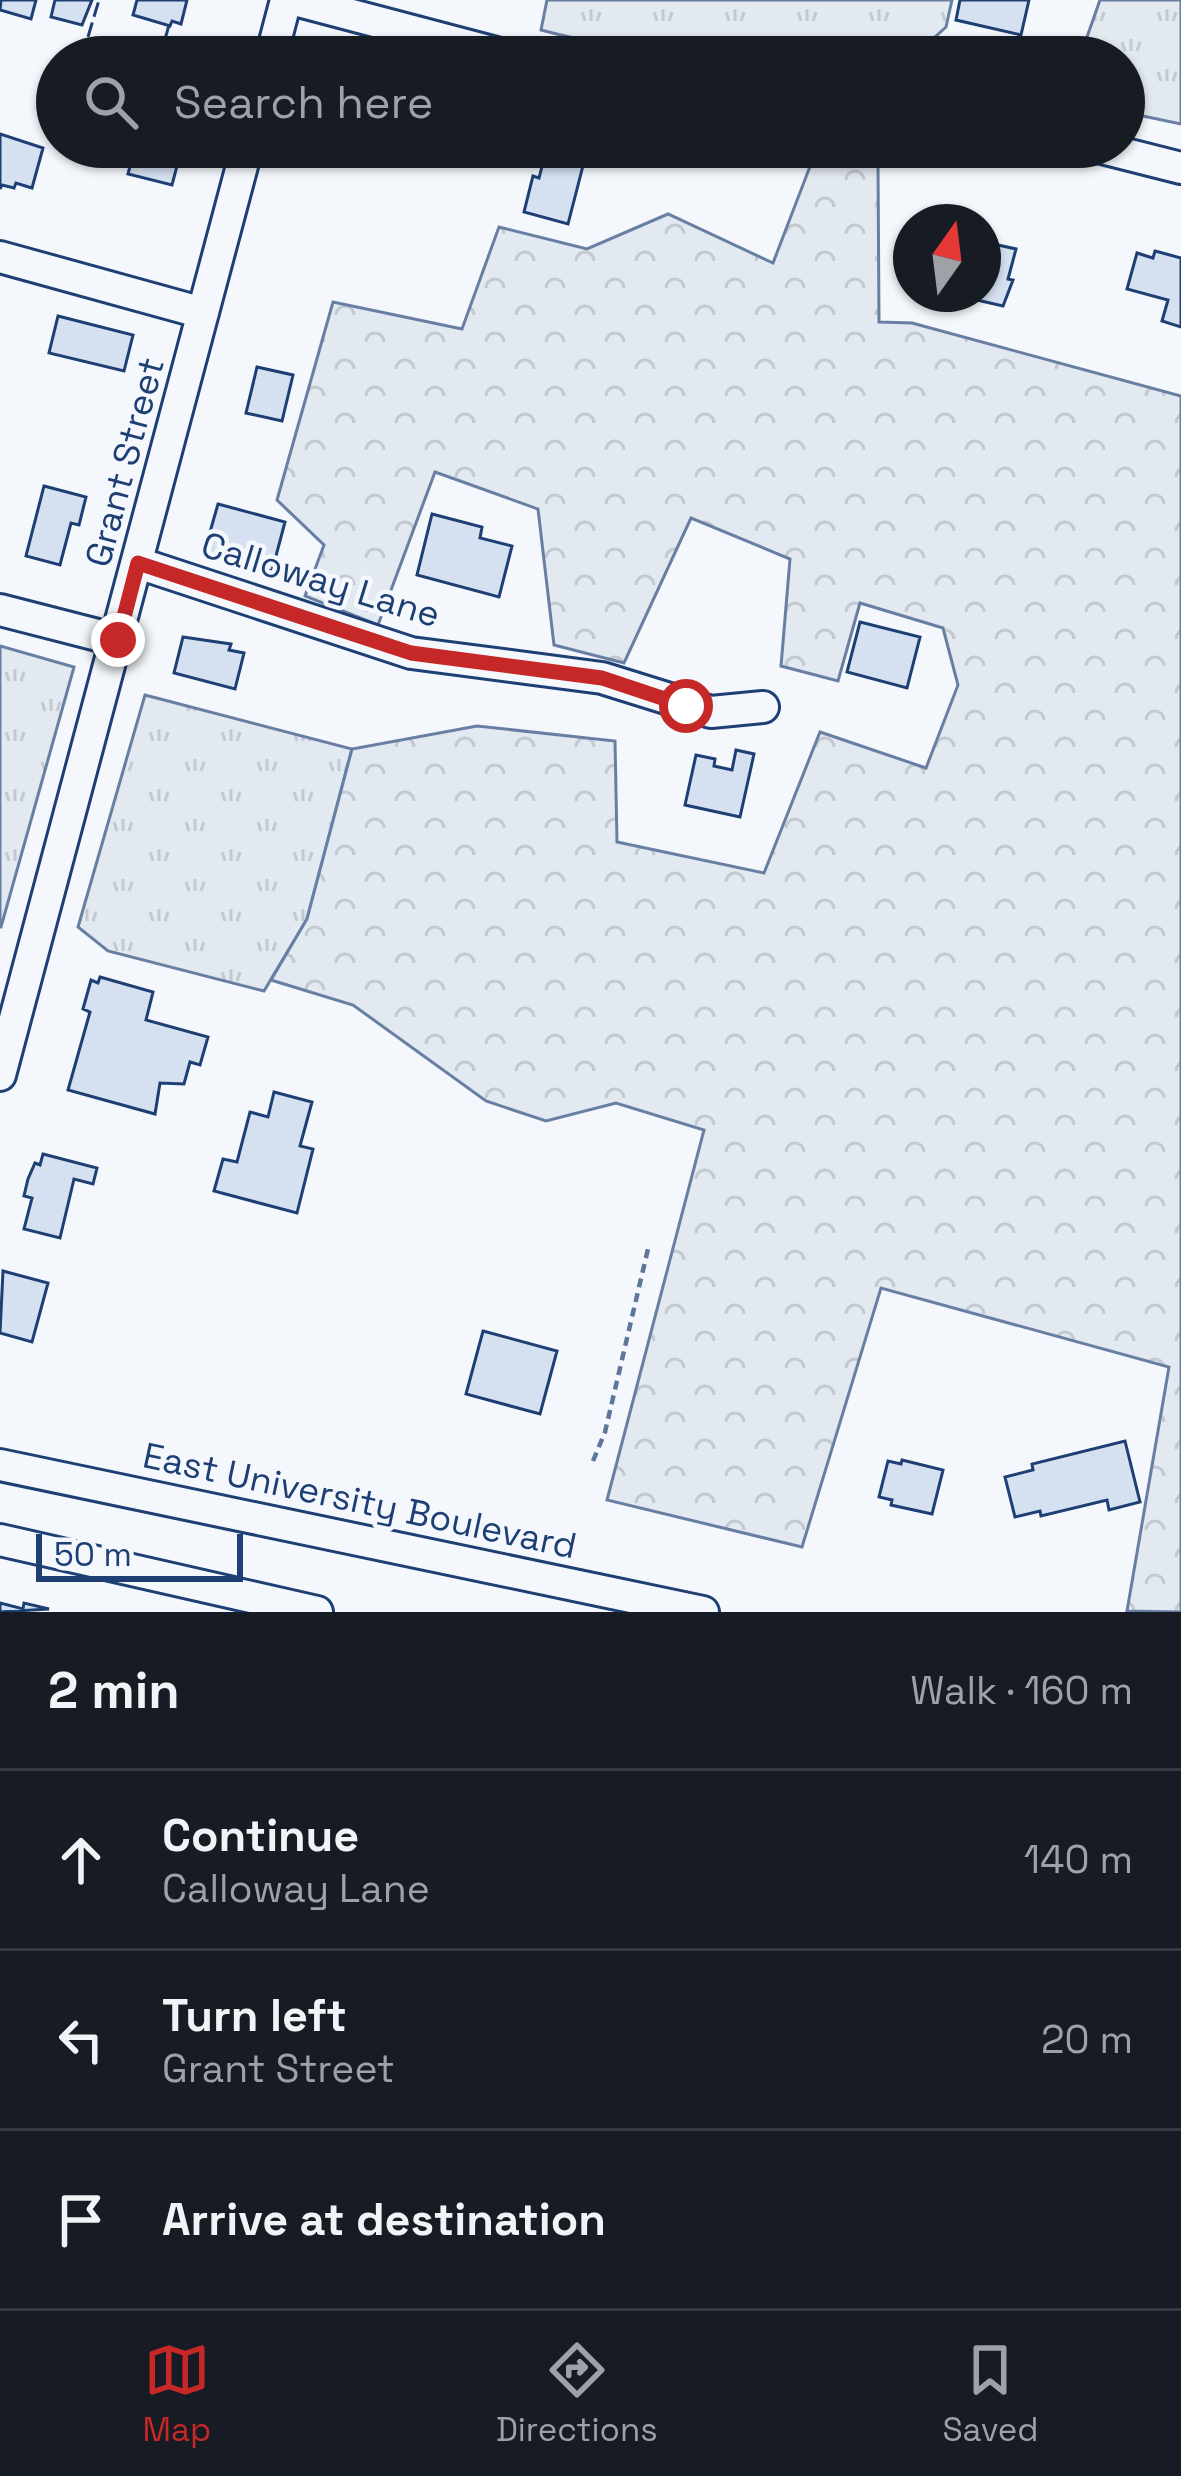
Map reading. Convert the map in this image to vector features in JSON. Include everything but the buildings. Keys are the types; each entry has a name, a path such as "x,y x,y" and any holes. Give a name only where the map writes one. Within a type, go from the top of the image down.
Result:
{"street":[{"path":"278,36 291,0 430,36"},
{"path":"1145,159 1181,168"},
{"name":"Grant Street","path":"0,1075 13,975 118,640 241,168"},
{"path":"0,257 203,313"},
{"name":"Calloway Lane","path":"138,563 411,653 602,678 711,712 763,707"},
{"path":"0,610 118,640"},
{"name":"East University Boulevard","path":"0,1465 613,1602 704,1612"},
{"path":"0,1540 317,1612"}],"path":[{"path":"593,1461 605,1432 648,1249"}],"green space":[{"path":"547,0 952,0 946,27 936,36 566,36 541,30"},
{"path":"1100,0 1181,0 1181,124 1145,116 1145,36 1087,36"},
{"path":"809,168 878,168 879,322 912,323 1181,396 1181,1612 1127,1611 1169,1367 881,1288 802,1547 607,1500 704,1130 616,1103 546,1121 486,1101 353,1005 271,980 307,919 352,749 477,726 615,741 617,842 764,873 820,732 926,768 958,685 943,628 860,603 838,681 781,666 790,559 691,518 624,663 554,645 538,509 435,472 378,625 305,596 324,545 277,500 333,302 462,329 499,227 587,249 668,214 773,263"},
{"path":"0,646 74,667 1,927 0,927"},
{"path":"145,695 352,749 307,919 264,991 108,951 78,927"}],"fence":[{"path":"88,36 99,0"},
{"path":"166,36 169,25"}],"route":[{"path":"118,640 138,563 373,644 602,678 686,706"}]}
